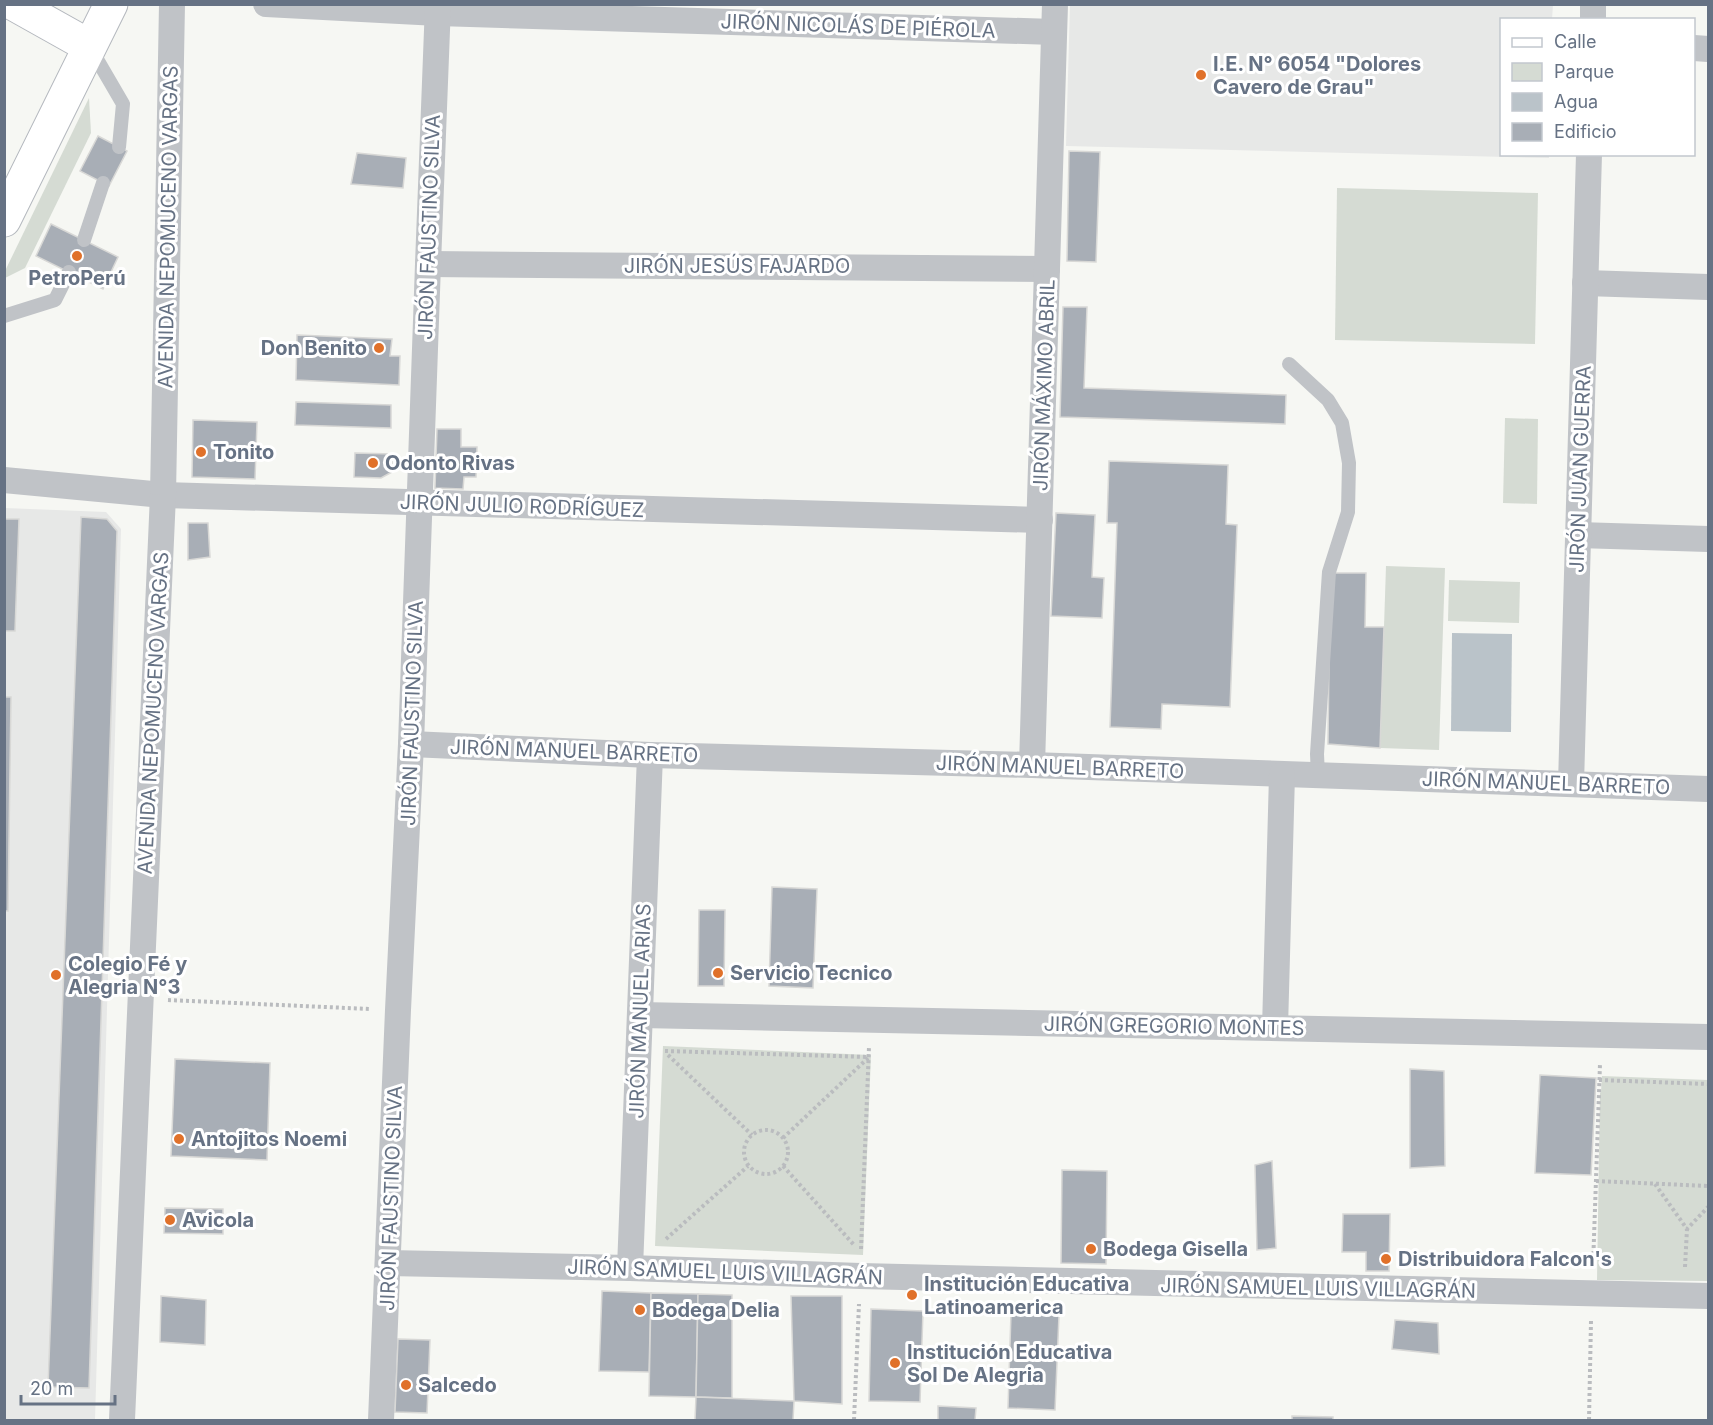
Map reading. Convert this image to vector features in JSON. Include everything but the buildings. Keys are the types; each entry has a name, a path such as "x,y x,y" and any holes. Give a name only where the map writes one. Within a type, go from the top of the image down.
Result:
{"main road":[{"path":"14,4 89,46"},
{"path":"4,219 111,4"}],"street":[{"name":"AVENIDA NEPOMUCENO VARGAS","path":"122,1420 163,495 172,4"},
{"name":"JIRÓN NICOLÁS DE PIÉROLA","path":"266,4 1054,32"},
{"name":"JIRÓN MÁXIMO ABRIL","path":"1032,765 1055,4"},
{"name":"JIRÓN FAUSTINO SILVA","path":"381,1420 411,744 438,9"},
{"name":"JIRÓN JUAN GUERRA","path":"1571,784 1589,156"},
{"name":"JIRÓN JESÚS FAJARDO","path":"428,264 1047,268"},
{"path":"1585,283 1708,287"},
{"name":"JIRÓN JULIO RODRÍGUEZ","path":"4,480 163,495 1040,520"},
{"path":"1578,535 1708,539"},
{"name":"JIRÓN MANUEL BARRETO","path":"411,744 650,755 1032,765 1708,789"},
{"name":"JIRÓN MANUEL ARIAS","path":"630,1268 650,755"},
{"path":"1275,1028 1282,775"},
{"name":"JIRÓN GREGORIO MONTES","path":"640,1015 1708,1037"},
{"name":"JIRÓN SAMUEL LUIS VILLAGRÁN","path":"388,1263 1708,1296"}],"lane":[{"path":"89,46 123,104 119,147"},
{"path":"84,240 103,183"},
{"path":"4,316 55,300 69,272"},
{"path":"1289,364 1328,400 1342,423 1349,463 1348,512 1329,572 1317,754 1318,776"}],"path":[{"path":"140,999 398,1010"},
{"path":"783,1166 861,1252 871,1020"},
{"path":"1589,1420 1601,1036"},
{"path":"664,1051 869,1057"},
{"path":"664,1051 664,1062"},
{"path":"664,1051 752,1136"},
{"path":"783,1138 869,1057"},
{"path":"1599,1080 1708,1084"},
{"path":"766,1130 776,1132 783,1138 788,1147 788,1157 783,1166 766,1175 756,1173 748,1166 744,1157 744,1147 748,1138 756,1132 766,1130"},
{"path":"630,1268 659,1246 748,1166"},
{"path":"1596,1181 1708,1185"},
{"path":"1654,1183 1687,1229 1683,1296"},
{"path":"1687,1229 1708,1207"},
{"path":"854,1420 860,1276"}],"shaded area":[{"path":"1070,5 1553,5 1552,18 1500,18 1500,156 1549,156 1549,158 1066,146"},
{"name":"Colegio Fé y Alegria N°3","path":"5,508 106,512 121,529 95,1420 5,1420"}],"green space":[{"path":"89,98 91,133 25,268 5,278 5,271"},
{"path":"1337,188 1538,193 1535,344 1335,340"},
{"path":"1505,418 1538,419 1537,504 1503,503"},
{"path":"1386,566 1445,568 1439,750 1380,748"},
{"path":"1449,580 1520,582 1519,623 1448,621"},
{"path":"663,1046 871,1055 863,1255 655,1246"},
{"path":"1602,1076 1708,1080 1708,1281 1597,1280"}],"water":[{"path":"1452,633 1512,634 1511,732 1451,731"}],"place":[{"name":"I.E. N° 6054 \"Dolores Cavero de Grau\"","path":"1201,75"},
{"name":"PetroPerú","path":"77,256"},
{"name":"Don Benito","path":"379,348"},
{"name":"Tonito","path":"201,452"},
{"name":"Odonto Rivas","path":"373,463"},
{"name":"Servicio Tecnico","path":"718,973"},
{"name":"Colegio Fé y Alegria N°3","path":"56,975"},
{"name":"Antojitos Noemi","path":"179,1139"},
{"name":"Avicola","path":"170,1220"},
{"name":"Bodega Gisella","path":"1091,1249"},
{"name":"Distribuidora Falcon's","path":"1386,1259"},
{"name":"Institución Educativa Latinoamerica","path":"912,1295"},
{"name":"Bodega Delia","path":"640,1310"},
{"name":"Institución Educativa Sol De Alegria","path":"895,1363"},
{"name":"Salcedo","path":"406,1385"}]}
